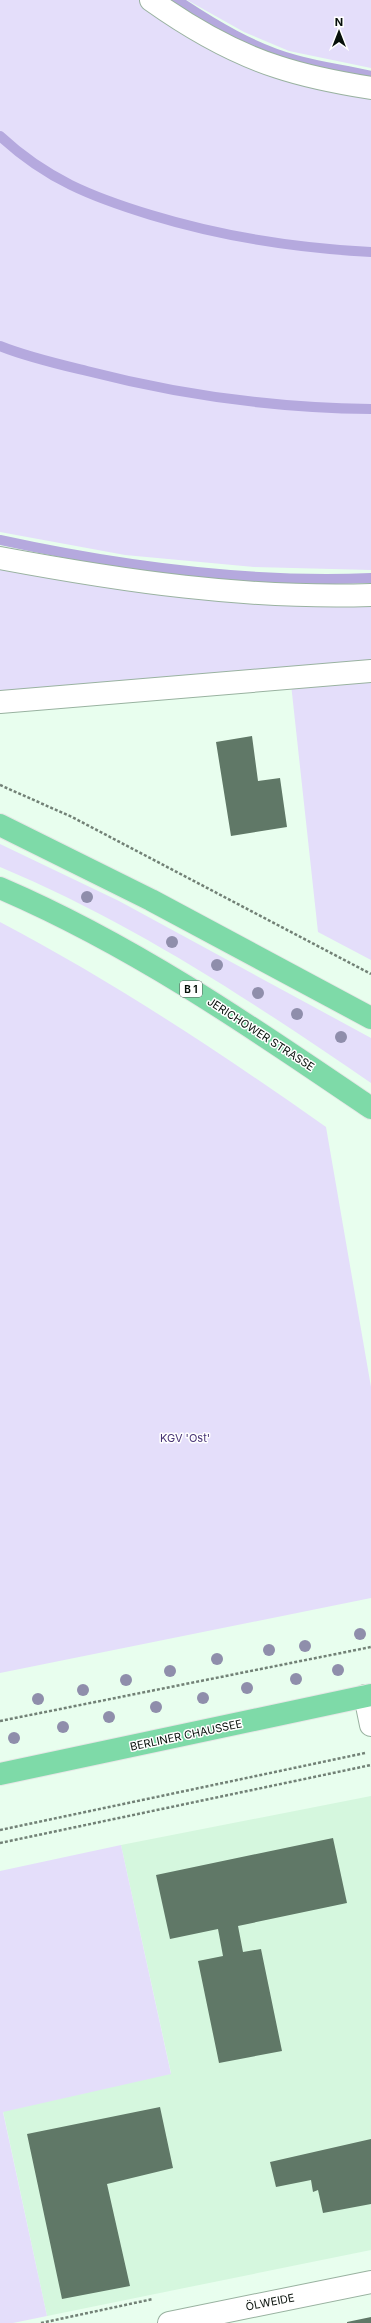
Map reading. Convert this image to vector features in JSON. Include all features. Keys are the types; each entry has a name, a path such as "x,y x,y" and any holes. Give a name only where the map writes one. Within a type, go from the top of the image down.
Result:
{"main road":[{"path":"0,825 145,897 371,1018"},
{"name":"JERICHOWER STRASSE","path":"0,888 88,930 158,968 294,1054 371,1108"},
{"name":"BERLINER CHAUSSEE","path":"0,1774 368,1696"}],"street":[{"path":"152,0 201,31 260,61 308,75 371,88"},
{"path":"0,558 100,577 216,591 278,594 371,595"},
{"path":"0,702 371,671"},
{"path":"368,1696 371,1725"},
{"name":"ÖLWEIDE","path":"169,2323 371,2282"}],"path":[{"path":"0,785 72,817 371,974"},
{"path":"0,1721 371,1648"},
{"path":"0,1830 371,1752"},
{"path":"0,1843 371,1765"}],"shaded area":[{"path":"371,1796 371,2250 47,2316 3,2111 171,2073 121,1845"}],"green space":[{"path":"0,0 141,0 371,97 371,570 254,567 125,555 0,532"},
{"path":"187,0 371,0 371,68 289,51 244,32"},
{"path":"0,564 371,603 371,668 0,697"},
{"path":"371,680 371,960 318,932 291,684"},
{"path":"0,844 119,901 371,1038 371,1083 282,1023 191,965 97,913 0,867"},
{"name":"KGV 'Ost'","path":"0,922 84,969 166,1019 247,1072 326,1127 371,1387 371,1598 0,1673"},
{"path":"121,1845 171,2074 3,2112 47,2316 13,2323 0,2323 0,1871"}],"building":[{"path":"252,736 258,781 280,778 287,827 231,836 216,742"},
{"path":"333,1838 347,1903 238,1926 243,1952 261,1949 282,2051 219,2063 198,1961 223,1956 218,1929 170,1939 156,1875"},
{"path":"160,2107 173,2168 107,2184 130,2286 62,2299 27,2134"},
{"path":"371,2139 371,2204 323,2213 318,2190 313,2192 311,2180 276,2187 270,2162"},
{"path":"371,2317 371,2323 347,2323 347,2322"}],"waterway":[{"path":"177,0 219,27 249,43 280,55 305,62 371,76"},
{"path":"0,136 35,164 71,185 109,201 151,215 205,230 260,240 315,248 371,252"},
{"path":"0,346 65,366 157,387 192,393 263,403 371,409"},
{"path":"0,540 91,558 185,571 279,578 371,578"}]}
